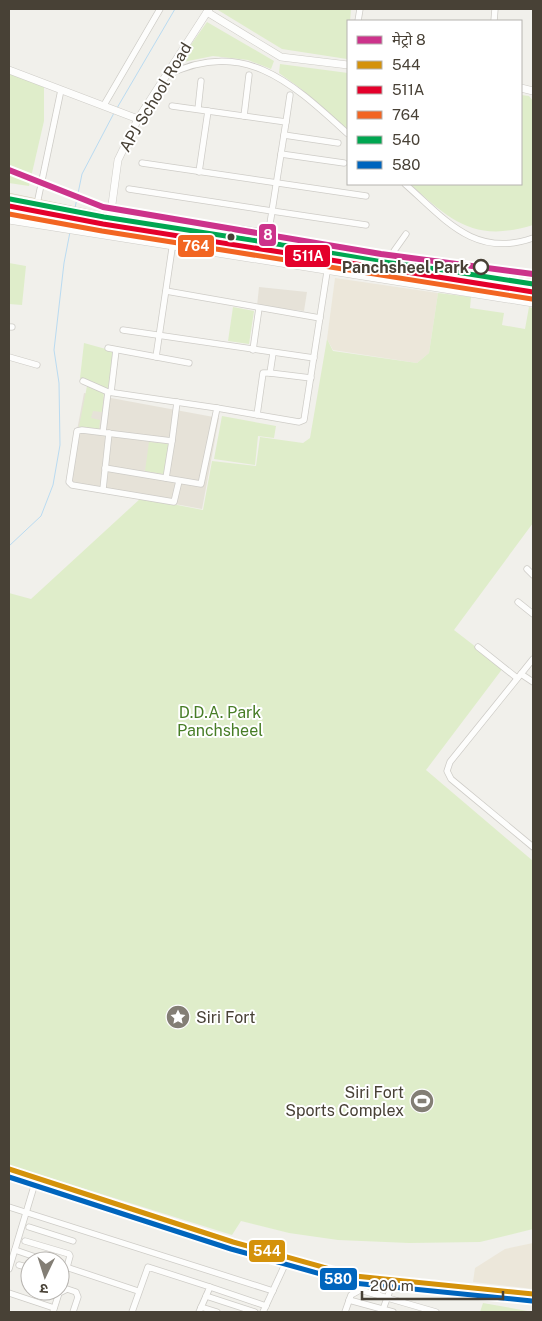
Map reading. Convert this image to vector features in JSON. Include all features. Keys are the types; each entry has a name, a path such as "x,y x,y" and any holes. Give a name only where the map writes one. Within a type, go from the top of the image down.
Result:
{"main road":[{"path":"9,197 174,235 533,292"},
{"path":"9,208 48,215"},
{"path":"9,208 22,212 106,220 267,243 533,284"}],"street":[{"path":"106,106 160,9"},
{"path":"106,220 115,162 137,118 207,10 281,57 347,66"},
{"name":"APJ School Road","path":"137,118 207,10"},
{"path":"164,77 207,61 235,61 254,66 274,74 347,133"},
{"path":"9,70 137,118"},
{"path":"244,116 249,75"},
{"path":"198,109 201,81"},
{"path":"37,204 61,90"},
{"path":"267,243 290,95"},
{"path":"172,106 286,122"},
{"path":"199,172 208,111"},
{"path":"284,134 338,143"},
{"path":"281,154 344,163"},
{"path":"142,163 366,196"},
{"path":"406,185 449,225 463,234 481,241 508,243 533,238"},
{"path":"129,189 366,225"},
{"path":"22,212 48,226"},
{"path":"9,220 533,303"},
{"path":"242,228 269,232"},
{"path":"393,257 394,251 406,234"},
{"path":"156,357 174,235"},
{"path":"82,381 109,392 303,421 329,259"},
{"path":"166,291 320,318"},
{"path":"253,350 259,308"},
{"path":"123,330 314,358"},
{"path":"108,348 189,363"},
{"path":"103,489 109,392 116,350"},
{"path":"270,373 273,353"},
{"path":"9,357 37,365"},
{"path":"257,415 263,372 311,378"},
{"path":"166,478 177,402"},
{"path":"105,468 200,484 202,482 217,408"},
{"path":"172,441 106,432 82,430 77,432 70,482 72,485 174,502 179,481"},
{"path":"527,570 533,575"},
{"path":"518,602 533,614"},
{"path":"478,647 519,676 533,682"},
{"path":"533,659 450,762 448,771 451,779 533,847"},
{"path":"9,1169 287,1260"},
{"path":"9,1176 287,1260 355,1276 533,1295"},
{"path":"9,1269 34,1183"},
{"path":"9,1207 273,1291"},
{"path":"29,1227 73,1241"},
{"path":"25,1241 59,1251"},
{"path":"15,1250 20,1252"},
{"path":"263,1312 287,1260"},
{"path":"132,1312 148,1267 266,1306"},
{"path":"70,1268 138,1291"},
{"path":"210,1287 200,1310 217,1312"},
{"path":"9,1292 53,1310 59,1293 67,1289 76,1292 78,1297 73,1312"},
{"path":"345,1312 353,1292 360,1290 388,1295 421,1310 436,1312"},
{"path":"383,1311 388,1295"},
{"path":"206,1296 255,1312"},
{"path":"349,1300 383,1311 393,1312"}],"shaded area":[{"path":"335,278 438,293 429,353 417,363 333,350 327,339"},
{"path":"259,287 307,292 304,311 257,306"},
{"path":"84,393 219,418 202,509 67,484"},
{"path":"533,1243 533,1289 473,1282 475,1268 505,1249"}],"green space":[{"path":"351,9 350,20 347,20 347,59 282,49 218,10"},
{"path":"207,22 274,61 271,69 248,60 213,56 178,63"},
{"path":"280,64 347,73 347,129 300,88 279,73"},
{"path":"9,73 44,86 44,121 29,186 9,183"},
{"path":"522,95 529,96 533,101 533,225 513,230 479,230 465,225 438,209 411,185 522,185"},
{"path":"9,263 26,266 22,305 9,304"},
{"name":"D.D.A. Park Panchsheel","path":"438,293 471,297 470,308 504,313 502,325 525,329 529,307 533,308 533,523 454,630 503,668 426,770 533,861 533,1229 480,1242 409,1243 338,1240 289,1233 241,1221 232,1235 9,1165 9,593 31,599 141,498 203,510 212,461 256,466 260,437 303,443 310,438 327,339 333,351 417,363 429,353"},
{"path":"233,307 254,311 249,344 228,341"},
{"path":"84,343 113,351 108,389 80,378"},
{"path":"87,386 104,393 102,412 93,411 91,418 100,420 99,430 79,427"},
{"path":"222,416 276,426 274,438 258,436 255,465 214,459"},
{"path":"149,442 169,444 164,474 145,471"},
{"path":"483,1303 533,1312 480,1312"}],"waterway":[{"path":"117,108 175,9"},
{"path":"75,208 82,174 114,113"},
{"path":"9,546 41,516 53,485 60,445 59,383 54,350 64,263 70,232"}],"metro line":[{"name":"8","path":"9,170 103,207 381,254 533,274"}],"transit line":[{"name":"540","path":"10,199 104,217 533,284"},
{"name":"511A","path":"9,206 103,224 533,292"},
{"name":"764","path":"9,214 102,231 532,299"},
{"name":"544","path":"9,1169 233,1242 355,1276 533,1294"},
{"name":"580","path":"9,1177 231,1249 353,1283 532,1301"}],"place":[{"name":"Panchsheel Park","path":"481,267"},
{"name":"Siri Fort","path":"178,1017"},
{"name":"Siri Fort Sports Complex","path":"422,1101"}]}
